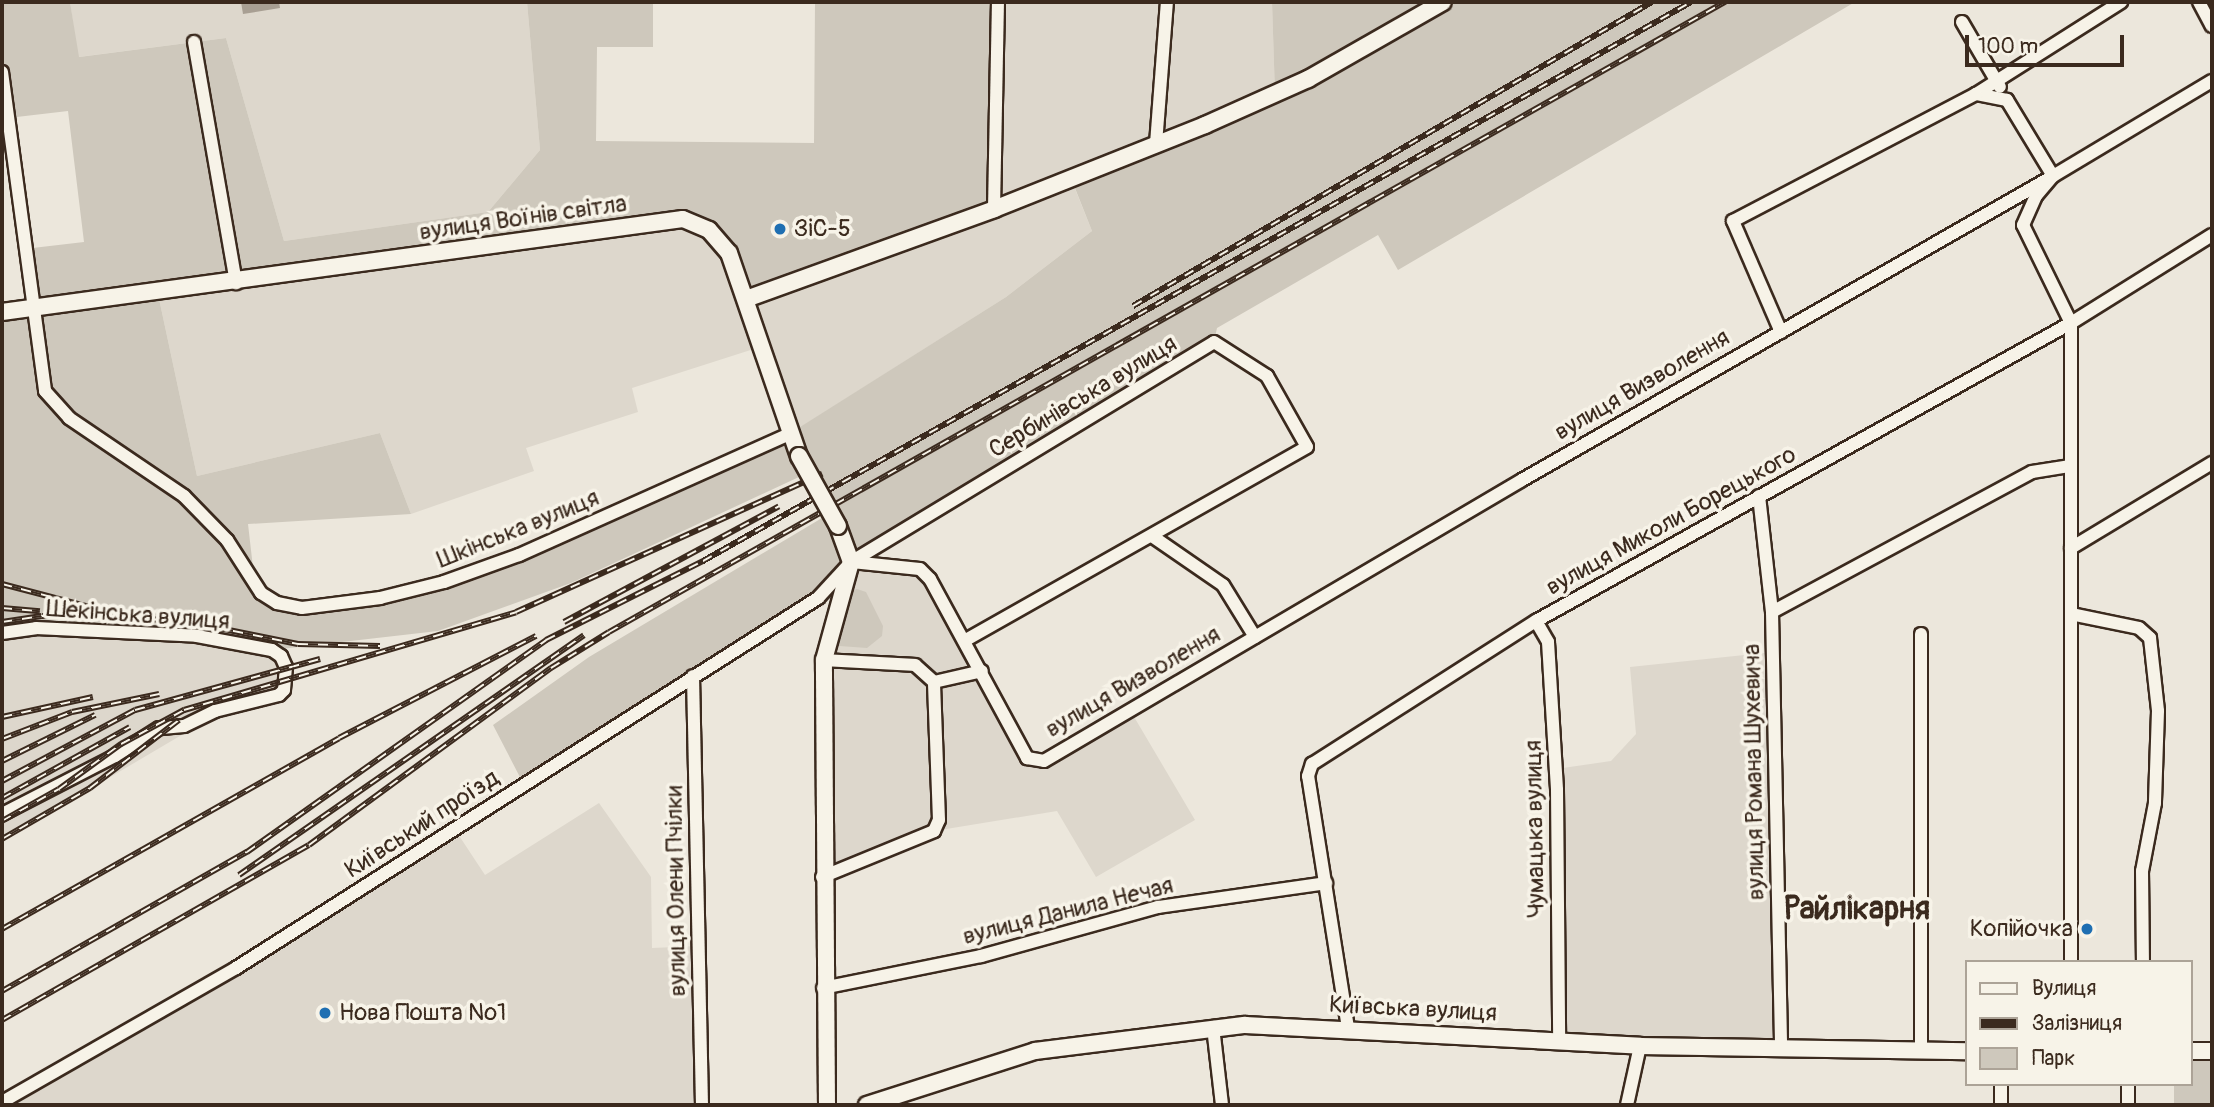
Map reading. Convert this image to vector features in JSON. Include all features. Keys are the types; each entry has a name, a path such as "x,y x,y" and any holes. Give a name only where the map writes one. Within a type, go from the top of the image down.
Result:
{"street":[{"path":"994,209 998,2"},
{"path":"1156,144 1167,2"},
{"path":"827,1105 822,877 824,660 851,562 838,526 790,435 746,299 994,209 1156,144 1308,79 1443,2"},
{"path":"1781,332 1733,221 1976,94 2121,2"},
{"path":"2199,2 2212,26"},
{"path":"1962,22 2053,176"},
{"path":"194,42 236,283"},
{"path":"2,72 31,309"},
{"path":"2071,960 2071,323 2023,225 2035,196 2053,176 2212,81"},
{"path":"1976,94 2007,100"},
{"name":"вулиця Визволення","path":"851,562 920,569 966,640 1027,758 1035,762 2053,176"},
{"path":"2,193 17,192"},
{"name":"вулиця Воїнів світла","path":"2,312 236,283 683,219 700,224 724,244 746,299"},
{"name":"вулиця Миколи Борецького","path":"1326,883 1308,776 1312,764 1536,621 2071,323 2212,235"},
{"name":"Шкінська вулиця","path":"31,309 39,373 54,405 184,496 227,540 255,585 268,599 302,608 393,596 444,582 529,551 790,435"},
{"name":"Сербинівська вулиця","path":"851,562 1214,342 1267,376 1307,447 1152,536"},
{"path":"2071,548 2212,463"},
{"path":"1772,612 2032,472 2071,466"},
{"name":"вулиця Романа Шухевича","path":"1759,496 1772,612 1781,1048"},
{"path":"966,640 1152,536"},
{"name":"вулиця Визволення","path":"1152,536 1223,585 1255,637"},
{"name":"Київський проїзд","path":"2,1102 236,968 818,598 851,562"},
{"path":"2071,614 2139,628 2150,638 2158,711 2155,803 2142,871 2143,960"},
{"name":"Чумацька вулиця","path":"1536,621 1548,642 1557,790 1559,1040"},
{"name":"Шекінська вулиця","path":"2,633 36,628 197,636 272,650 285,662 285,690 279,695 215,711 184,726 159,728 115,756 2,814"},
{"path":"1921,634 1922,1050"},
{"path":"822,877 934,831 939,820 934,682 915,665 824,660"},
{"path":"934,682 982,671"},
{"name":"вулиця Олени Пчілки","path":"693,676 702,1105"},
{"path":"1326,883 1349,1028"},
{"name":"вулиця Данила Нечая","path":"823,988 981,956 1158,907 1326,883"},
{"path":"1213,1027 1222,1105"},
{"name":"Київська вулиця","path":"867,1105 1035,1051 1213,1027 1349,1028 1640,1046 1966,1051"},
{"path":"1627,1105 1640,1046"},
{"path":"2193,1051 2212,1051"},
{"path":"2001,1086 2001,1105"},
{"path":"2128,1086 2128,1105"}],"shaded area":[{"path":"70,2 527,2 540,150 488,212 284,241 226,38 78,57"},
{"path":"241,2 279,2 280,8 243,14"},
{"path":"998,2 1272,2 1275,95 1071,179 1092,231 1006,297 790,434 760,347 632,388 638,412 526,448 534,471 411,514 380,433 197,476 158,294 673,219 709,230"},
{"path":"851,562 920,569 1035,763 1130,710 1195,820 1096,877 1057,811 934,831 822,877 824,659"},
{"path":"2,633 197,636 281,656 284,690 229,707 2,841"},
{"path":"1773,652 1781,1048 1559,1040 1556,769 1611,761 1636,734 1630,667"},
{"path":"599,803 651,877 652,948 699,946 702,1105 2,1105 454,828 485,875"}],"green space":[{"path":"2,2 70,2 79,57 226,38 284,241 488,212 540,150 527,2 653,2 653,47 597,47 596,141 814,143 815,2 998,2 994,209 746,299 734,264 700,224 158,294 197,476 380,433 411,514 248,524 255,585 261,593 302,608 444,582 789,434 1006,297 1092,231 1071,178 1275,95 1272,2 1855,2 1398,270 1378,235 1217,328 1214,342 851,562 837,581 523,783 493,725 589,657 822,518 799,477 571,583 438,631 272,650 197,636 2,633 2,312 31,308 24,249 84,242 68,111 8,118 2,72"},
{"path":"857,589 866,592 883,626 882,636 867,648 826,645 844,593"},
{"path":"2193,1051 2212,1051 2212,1105 2174,1105 2174,1086 2193,1086"}],"railway":[{"path":"1133,306 1652,2"},
{"path":"2,991 247,852 546,640 703,561 1691,2"},
{"path":"2,1020 309,845 551,668 609,632 1725,2"},
{"path":"2,821 59,789 121,744 184,710 516,612 822,474"},
{"path":"564,622 779,506"},
{"path":"2,584 101,610"},
{"path":"2,608 40,611"},
{"path":"2,622 42,616 128,617 194,623 298,644 380,646"},
{"path":"239,875 584,635"},
{"path":"2,929 339,738 536,636"},
{"path":"2,781 135,710 320,659"},
{"path":"2,739 72,712 159,694"},
{"path":"2,717 93,697"},
{"path":"2,761 95,715"},
{"path":"2,839 90,788 179,720"},
{"path":"2,798 130,727"}],"place":[{"name":"ЗіС-5","path":"780,229"},
{"name":"Копійочка","path":"2087,929"},
{"name":"Нова Пошта №1","path":"325,1013"}],"district":[{"name":"Райлікарня","path":"1857,909"}]}
